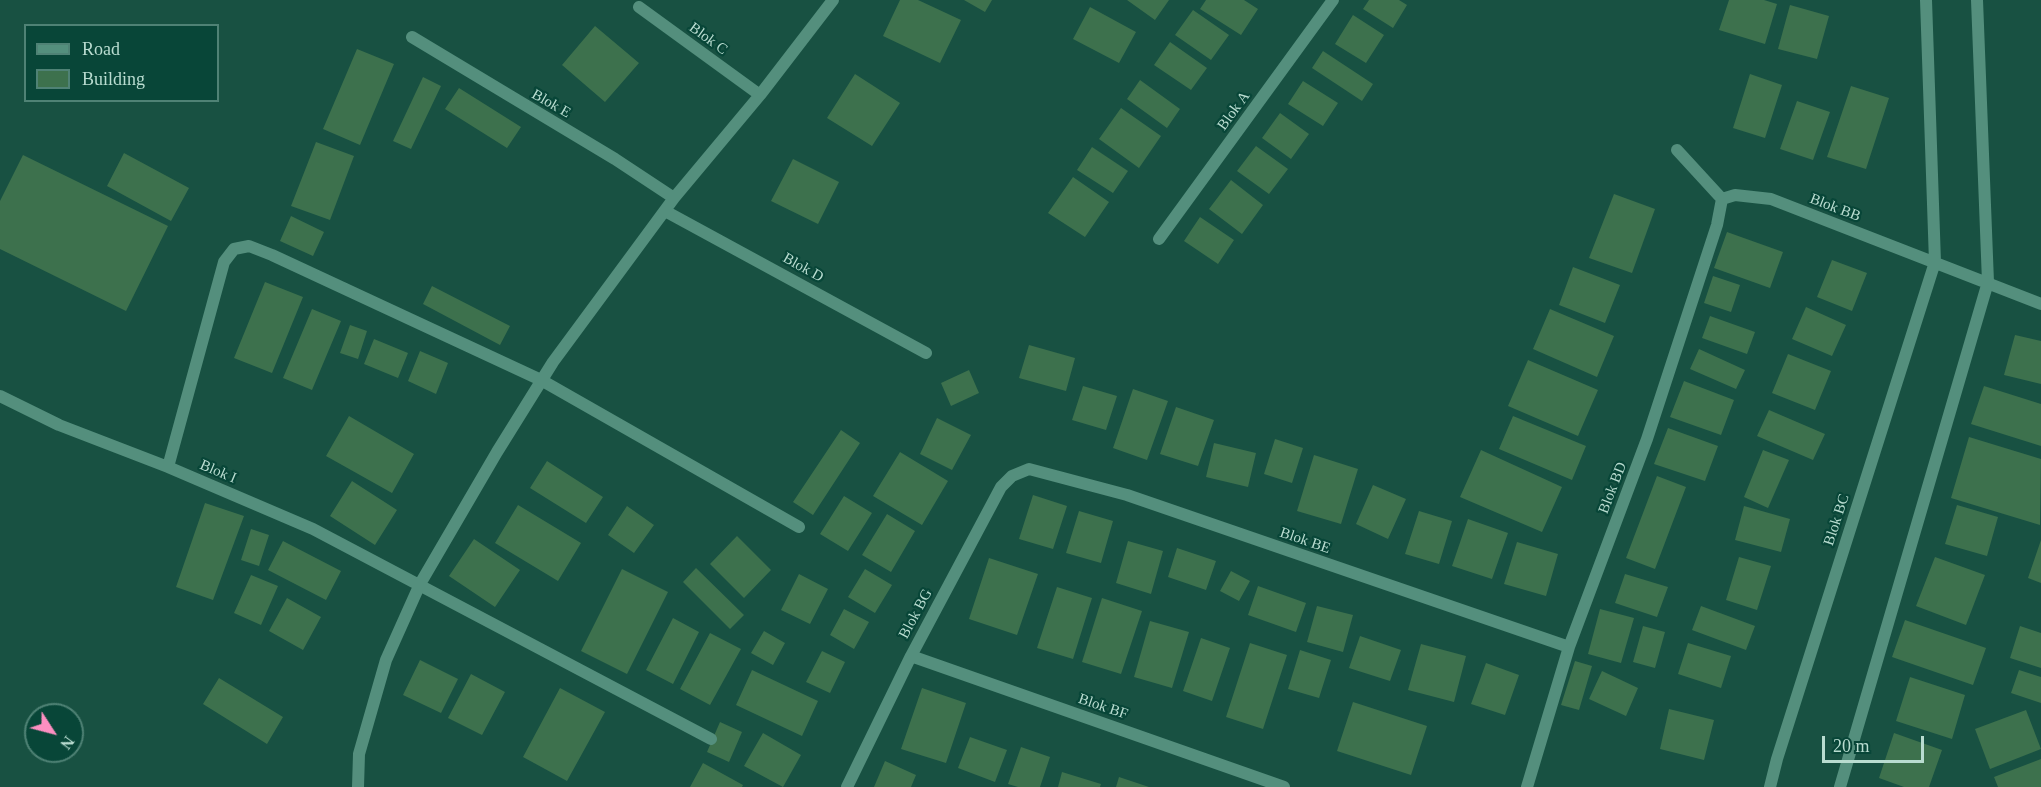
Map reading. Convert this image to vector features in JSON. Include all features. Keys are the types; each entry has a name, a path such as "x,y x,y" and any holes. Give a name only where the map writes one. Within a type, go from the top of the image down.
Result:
{"street":[{"path":"358,787 359,754 386,660 420,584 496,452 553,362 674,198 760,95 833,0"},
{"name":"Blok A","path":"1159,239 1333,0"},
{"name":"Blok BC","path":"1770,787 1935,262 1926,0"},
{"path":"1840,787 1988,282 1977,0"},
{"name":"Blok C","path":"639,7 760,95"},
{"name":"Blok E","path":"412,37 615,159 674,198"},
{"path":"1677,150 1722,199"},
{"name":"Blok BB","path":"1722,199 1735,195 1771,199 2041,304"},
{"name":"Blok BD","path":"1527,787 1569,647 1647,439 1717,225 1722,199"},
{"name":"Blok D","path":"665,211 926,353"},
{"path":"168,467 224,262 234,249 249,246 541,381 799,527"},
{"name":"Blok I","path":"0,396 59,424 168,467 313,529 711,739"},
{"name":"Blok BE","path":"1029,469 1126,495 1569,647"},
{"name":"Blok BG","path":"848,787 911,656 1001,487 1012,476 1029,469"},
{"name":"Blok BF","path":"911,656 1284,787"}],"building":[{"path":"900,0 918,0 961,20 940,63 883,36"},
{"path":"964,0 992,0 985,12"},
{"path":"1127,0 1169,0 1155,20"},
{"path":"1206,0 1244,0 1258,9 1241,35 1200,9"},
{"path":"1369,0 1399,0 1407,5 1393,28 1363,9"},
{"path":"1729,0 1764,0 1777,4 1765,44 1719,30"},
{"path":"1790,5 1829,16 1817,59 1778,49"},
{"path":"1090,7 1136,32 1119,63 1073,39"},
{"path":"1193,10 1229,35 1211,60 1175,35"},
{"path":"1353,15 1384,35 1366,63 1335,44"},
{"path":"595,26 639,63 605,102 562,65"},
{"path":"1170,42 1207,68 1191,90 1154,65"},
{"path":"357,49 394,64 360,145 323,129"},
{"path":"1323,51 1373,84 1362,101 1312,68"},
{"path":"855,74 900,103 872,146 827,118"},
{"path":"1750,74 1782,85 1765,138 1733,128"},
{"path":"423,77 441,86 411,149 393,141"},
{"path":"1140,80 1180,109 1167,128 1127,99"},
{"path":"1303,81 1338,103 1323,126 1288,104"},
{"path":"1851,86 1889,98 1866,169 1827,157"},
{"path":"459,88 521,127 507,148 445,109"},
{"path":"1797,101 1830,112 1813,160 1780,149"},
{"path":"1121,108 1161,136 1139,168 1099,139"},
{"path":"1280,113 1309,134 1291,159 1262,138"},
{"path":"316,142 354,156 330,220 291,206"},
{"path":"1256,146 1288,169 1269,194 1237,171"},
{"path":"1092,147 1128,171 1113,193 1077,170"},
{"path":"124,153 189,188 171,221 107,186"},
{"path":"23,155 168,226 126,311 0,249 0,201"},
{"path":"793,159 839,182 818,224 771,201"},
{"path":"1073,177 1109,202 1085,237 1048,213"},
{"path":"1231,180 1263,205 1242,234 1209,209"},
{"path":"1614,194 1655,209 1632,273 1589,258"},
{"path":"291,216 324,232 313,256 280,241"},
{"path":"1200,217 1234,240 1218,264 1184,241"},
{"path":"1727,232 1783,252 1770,288 1714,268"},
{"path":"1832,260 1867,273 1852,311 1817,297"},
{"path":"1573,267 1620,285 1605,323 1559,305"},
{"path":"1713,276 1740,285 1731,312 1704,303"},
{"path":"265,282 303,297 272,373 234,358"},
{"path":"432,286 510,326 500,345 423,304"},
{"path":"1806,307 1846,325 1832,356 1792,339"},
{"path":"312,309 341,321 312,390 283,378"},
{"path":"1550,309 1614,336 1597,377 1533,349"},
{"path":"1710,316 1755,332 1747,354 1702,338"},
{"path":"350,325 367,331 358,359 340,353"},
{"path":"2015,335 2041,341 2041,384 2004,375"},
{"path":"374,339 408,353 398,378 364,364"},
{"path":"1029,345 1075,358 1066,391 1019,378"},
{"path":"1699,349 1745,370 1736,389 1690,369"},
{"path":"420,351 448,363 436,394 408,381"},
{"path":"1788,354 1831,371 1815,410 1772,393"},
{"path":"1528,360 1598,390 1578,436 1508,406"},
{"path":"969,370 979,393 951,406 941,383"},
{"path":"1684,381 1734,400 1721,435 1670,417"},
{"path":"1083,386 1117,396 1106,430 1072,420"},
{"path":"1984,386 2041,404 2041,446 1971,424"},
{"path":"1133,389 1168,401 1147,460 1113,448"},
{"path":"1176,407 1214,420 1198,466 1160,454"},
{"path":"1769,410 1825,434 1813,460 1757,436"},
{"path":"349,416 414,454 392,493 326,456"},
{"path":"1513,416 1586,446 1572,480 1499,449"},
{"path":"937,418 971,435 952,470 920,454"},
{"path":"1668,428 1718,446 1705,481 1654,464"},
{"path":"841,430 860,443 813,515 793,502"},
{"path":"1969,437 2041,459 2040,525 1951,498"},
{"path":"1275,439 1303,448 1292,483 1264,474"},
{"path":"1214,443 1256,453 1248,487 1206,477"},
{"path":"1481,450 1562,487 1542,532 1460,497"},
{"path":"1763,450 1789,460 1768,508 1744,497"},
{"path":"900,452 948,481 922,525 873,496"},
{"path":"1314,455 1358,469 1341,524 1297,511"},
{"path":"547,461 603,497 586,523 530,488"},
{"path":"1657,476 1686,487 1655,569 1626,558"},
{"path":"352,481 397,510 375,545 330,516"},
{"path":"1373,485 1406,499 1388,539 1356,524"},
{"path":"1033,495 1067,506 1053,549 1019,539"},
{"path":"844,496 872,513 848,551 820,534"},
{"path":"205,503 244,516 213,600 176,587"},
{"path":"518,505 581,543 558,581 495,543"},
{"path":"1957,505 1998,517 1987,556 1945,544"},
{"path":"627,506 654,525 634,553 608,535"},
{"path":"1744,506 1790,519 1781,552 1735,540"},
{"path":"1079,511 1113,521 1101,563 1066,553"},
{"path":"1419,511 1452,521 1439,564 1405,554"},
{"path":"887,514 915,531 891,572 862,555"},
{"path":"1468,519 1508,533 1492,579 1452,566"},
{"path":"251,529 269,535 259,566 241,560"},
{"path":"737,536 771,570 744,598 710,564"},
{"path":"474,539 520,570 495,607 449,576"},
{"path":"2041,540 2041,583 2028,578"},
{"path":"283,541 341,571 326,600 268,570"},
{"path":"1128,541 1163,551 1151,594 1116,583"},
{"path":"1517,542 1558,554 1546,596 1504,584"},
{"path":"1177,548 1216,561 1206,590 1168,577"},
{"path":"1739,557 1771,566 1757,610 1726,600"},
{"path":"1935,557 1985,575 1966,625 1916,606"},
{"path":"989,558 1038,574 1017,635 969,619"},
{"path":"696,568 744,615 730,629 683,582"},
{"path":"622,569 668,592 627,674 581,651"},
{"path":"865,569 892,585 875,613 848,597"},
{"path":"1231,571 1250,581 1239,601 1220,591"},
{"path":"799,574 828,589 810,624 781,610"},
{"path":"1625,574 1668,587 1657,617 1615,603"},
{"path":"251,575 278,586 261,625 234,613"},
{"path":"1258,586 1306,603 1296,632 1248,615"},
{"path":"1057,587 1092,598 1073,659 1037,648"},
{"path":"287,598 321,617 303,650 269,631"},
{"path":"1102,598 1142,611 1121,674 1082,662"},
{"path":"1317,606 1353,615 1343,652 1307,642"},
{"path":"1701,606 1755,626 1746,650 1692,630"},
{"path":"844,609 869,622 854,649 830,635"},
{"path":"1600,609 1634,618 1621,663 1588,654"},
{"path":"673,618 699,632 673,684 646,670"},
{"path":"1905,620 1986,648 1973,685 1892,657"},
{"path":"1150,621 1189,632 1172,688 1134,677"},
{"path":"1643,626 1665,632 1655,668 1633,662"},
{"path":"2020,626 2041,633 2041,668 2010,658"},
{"path":"764,631 785,643 773,665 751,653"},
{"path":"710,633 741,649 710,705 680,689"},
{"path":"1360,636 1401,650 1390,681 1349,668"},
{"path":"1201,638 1230,648 1212,701 1183,691"},
{"path":"1250,643 1287,655 1263,729 1226,717"},
{"path":"1688,643 1731,656 1721,688 1678,674"},
{"path":"1421,644 1466,656 1454,702 1408,690"},
{"path":"1300,650 1331,660 1319,698 1288,689"},
{"path":"822,651 845,662 830,693 806,682"},
{"path":"420,660 458,679 441,713 403,695"},
{"path":"1575,661 1592,666 1579,710 1561,705"},
{"path":"1486,663 1519,675 1505,715 1471,704"},
{"path":"752,670 818,701 802,736 736,705"},
{"path":"2019,670 2041,677 2041,703 2011,693"},
{"path":"1602,671 1638,688 1626,716 1589,699"},
{"path":"471,674 505,692 482,735 448,718"},
{"path":"1910,677 1965,695 1952,739 1896,721"},
{"path":"219,678 283,717 267,744 203,704"},
{"path":"560,688 605,712 567,781 523,757"},
{"path":"922,688 966,703 946,763 901,749"},
{"path":"1353,702 1427,726 1411,775 1337,751"},
{"path":"1669,709 1714,720 1704,760 1660,749"},
{"path":"2026,710 2041,749 1990,769 1975,729"},
{"path":"720,722 742,732 729,762 707,752"},
{"path":"763,733 801,755 783,787 744,766"},
{"path":"1894,733 1942,750 1929,787 1904,787 1879,778"},
{"path":"970,737 1007,750 995,782 958,768"},
{"path":"1021,747 1050,757 1040,787 1018,787 1008,784"},
{"path":"2041,759 2041,787 1998,787 1994,777"},
{"path":"885,761 916,775 911,787 874,787"},
{"path":"703,763 743,785 742,787 690,787"},
{"path":"1062,772 1101,784 1100,787 1058,787"},
{"path":"1119,777 1149,787 1116,787"}]}
